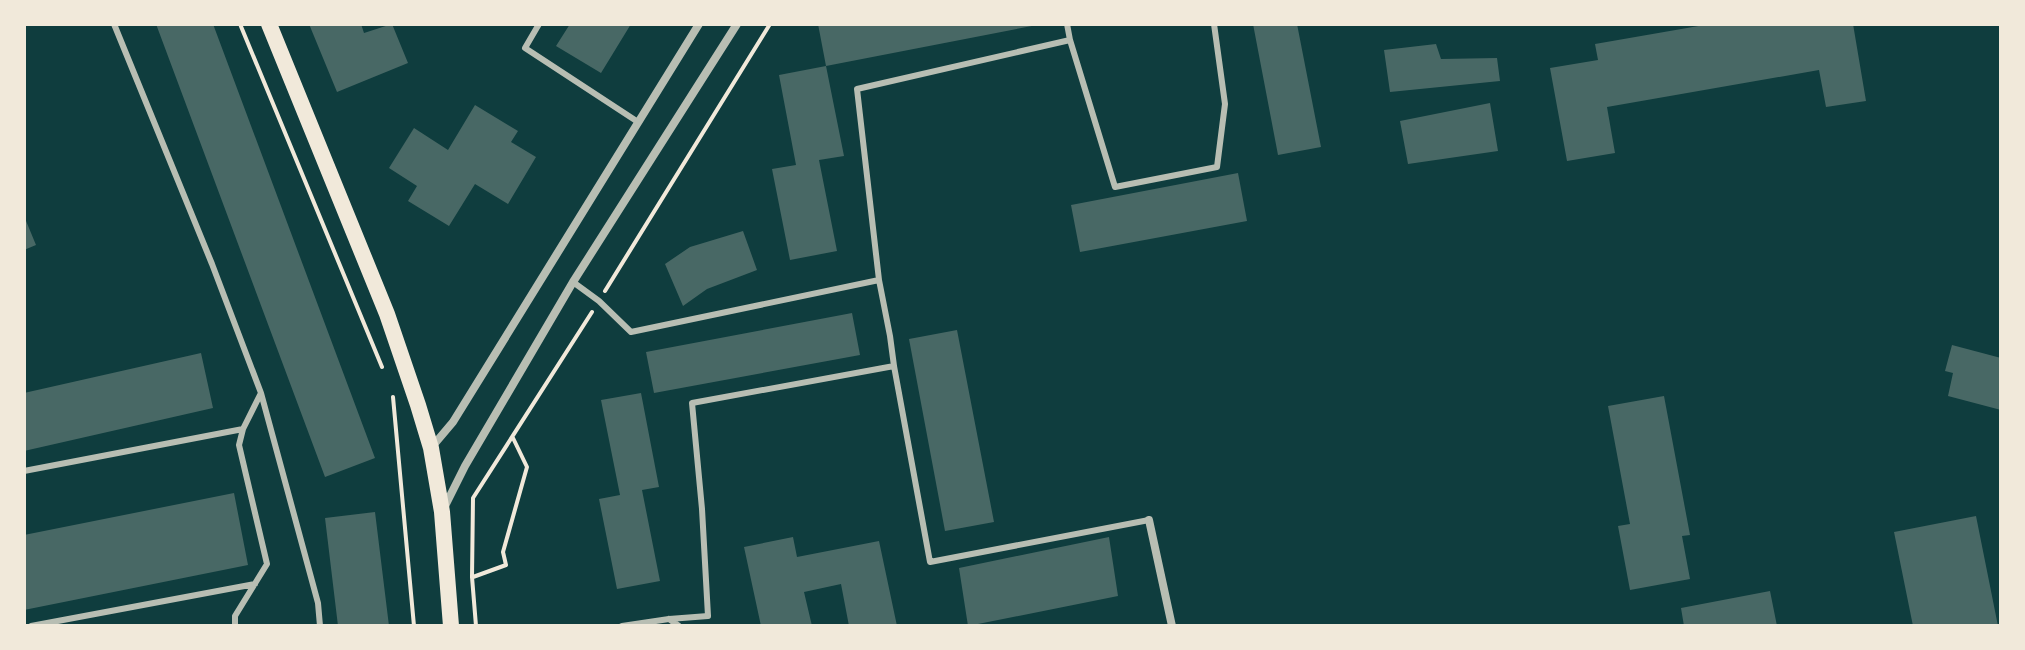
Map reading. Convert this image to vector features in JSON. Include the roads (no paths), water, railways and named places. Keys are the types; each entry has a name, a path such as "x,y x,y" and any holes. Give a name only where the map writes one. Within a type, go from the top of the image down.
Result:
{"main road":[{"path":"269,24 387,314 418,405 431,448 442,512 451,626"}],"street":[{"path":"431,448 453,422 699,24"},
{"path":"442,512 465,466 573,282 737,24"},
{"path":"1149,520 1172,626"}],"lane":[{"path":"114,24 261,393 318,603 320,626"},
{"path":"539,24 525,48 638,122"},
{"path":"1067,24 1115,187 1217,167 1225,104 1214,24"},
{"path":"1070,40 857,89 879,280 930,562 1149,520"},
{"path":"573,282 599,301 631,332 879,280"},
{"path":"622,626 708,616 692,403 894,366"},
{"path":"235,626 235,616 267,564 239,445 243,429 261,393"},
{"path":"24,471 243,429"},
{"path":"31,626 255,584"},
{"path":"670,622 679,626"}]}
